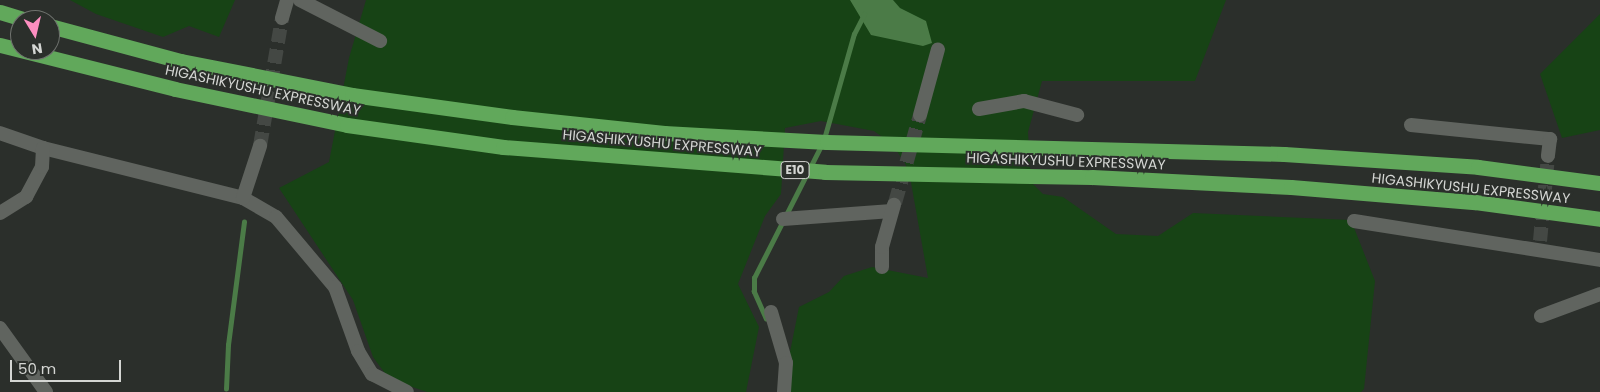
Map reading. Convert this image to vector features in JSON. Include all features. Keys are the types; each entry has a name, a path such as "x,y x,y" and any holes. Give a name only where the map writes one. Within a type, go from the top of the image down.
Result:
{"highway":[{"name":"HIGASHIKYUSHU EXPRESSWAY","path":"60,29 181,61 352,95 512,118 664,133 826,142 1284,154 1478,167 1600,183"},
{"name":"HIGASHIKYUSHU EXPRESSWAY","path":"0,45 175,89 346,125 503,147 825,172 1092,177 1291,187 1475,202 1600,219"}],"street":[{"path":"282,18 287,0"},
{"path":"300,0 380,41"},
{"path":"920,115 938,49"},
{"path":"979,109 1024,102 1077,115"},
{"path":"1411,125 1550,140 1548,156"},
{"path":"0,133 43,148 244,198 276,217 335,287 358,351 372,374 408,392"},
{"path":"244,198 260,146"},
{"path":"0,213 26,197 42,166 43,148"},
{"path":"783,219 893,207 882,247 882,267"},
{"path":"1354,221 1539,246 1600,260"},
{"path":"1541,316 1600,294"},
{"path":"772,312 786,363 784,392"},
{"path":"0,328 46,392"}],"shaded area":[{"path":"70,0 235,0 219,37 189,26 163,37 96,14"},
{"path":"366,0 1226,0 1195,81 1042,81 1028,132 1031,182 1043,194 1063,197 1116,234 1158,236 1193,213 1351,220 1375,281 1364,389 1361,392 789,392 790,352 799,307 829,292 844,276 872,267 928,278 910,177 905,163 892,144 874,131 821,121 785,128 781,194 765,216 738,284 759,327 746,392 427,392 398,382 387,376 373,357 353,300 279,188 329,162 349,58"},
{"path":"850,0 893,0 900,8 926,21 932,43 923,46 871,35"},
{"path":"1600,14 1600,130 1562,138 1540,74"}],"waterway":[{"path":"824,139 854,34 864,14"},
{"path":"766,319 754,292 754,278 821,146"},
{"path":"226,389 228,345 244,222"}],"tunnel":[{"path":"260,146 282,18"},
{"path":"895,203 920,115"},
{"path":"1540,241 1548,156"}]}
